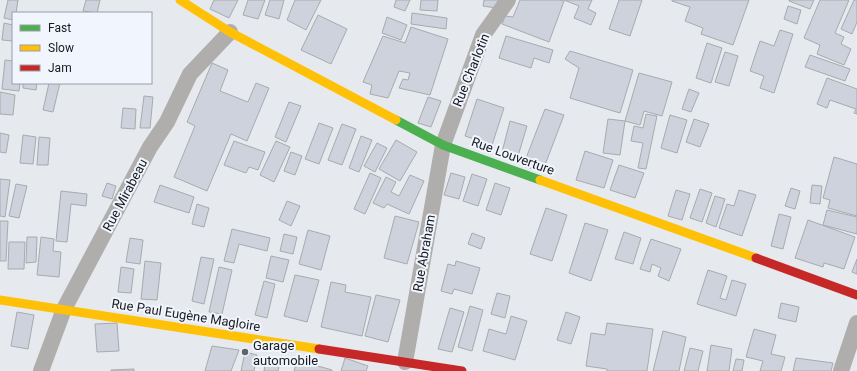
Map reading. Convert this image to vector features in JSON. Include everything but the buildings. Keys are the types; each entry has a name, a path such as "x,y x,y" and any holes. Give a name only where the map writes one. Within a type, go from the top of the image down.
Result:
{"main road":[{"name":"Rue Louverture","path":"180,0 230,32 442,144 857,295"},
{"name":"Rue Paul Eugène Magloire","path":"0,300 64,309 399,364 462,371"}],"street":[{"name":"Rue Charlotin","path":"442,144 483,35 508,0"},
{"name":"Rue Mirabeau","path":"41,371 64,309 150,147 167,122 190,74 230,32"},
{"name":"Rue Abraham","path":"399,364 442,144"},
{"path":"841,371 857,323"}],"traffic: fast":[{"path":"396,120 443,145 540,180"}],"traffic: slow":[{"path":"180,0 230,32 396,120"},
{"path":"540,180 756,258"},
{"path":"0,300 319,349"}],"traffic: jam":[{"path":"756,258 857,295"},
{"path":"319,349 462,371"}],"place":[{"name":"Garage automobile","path":"245,352"}]}
